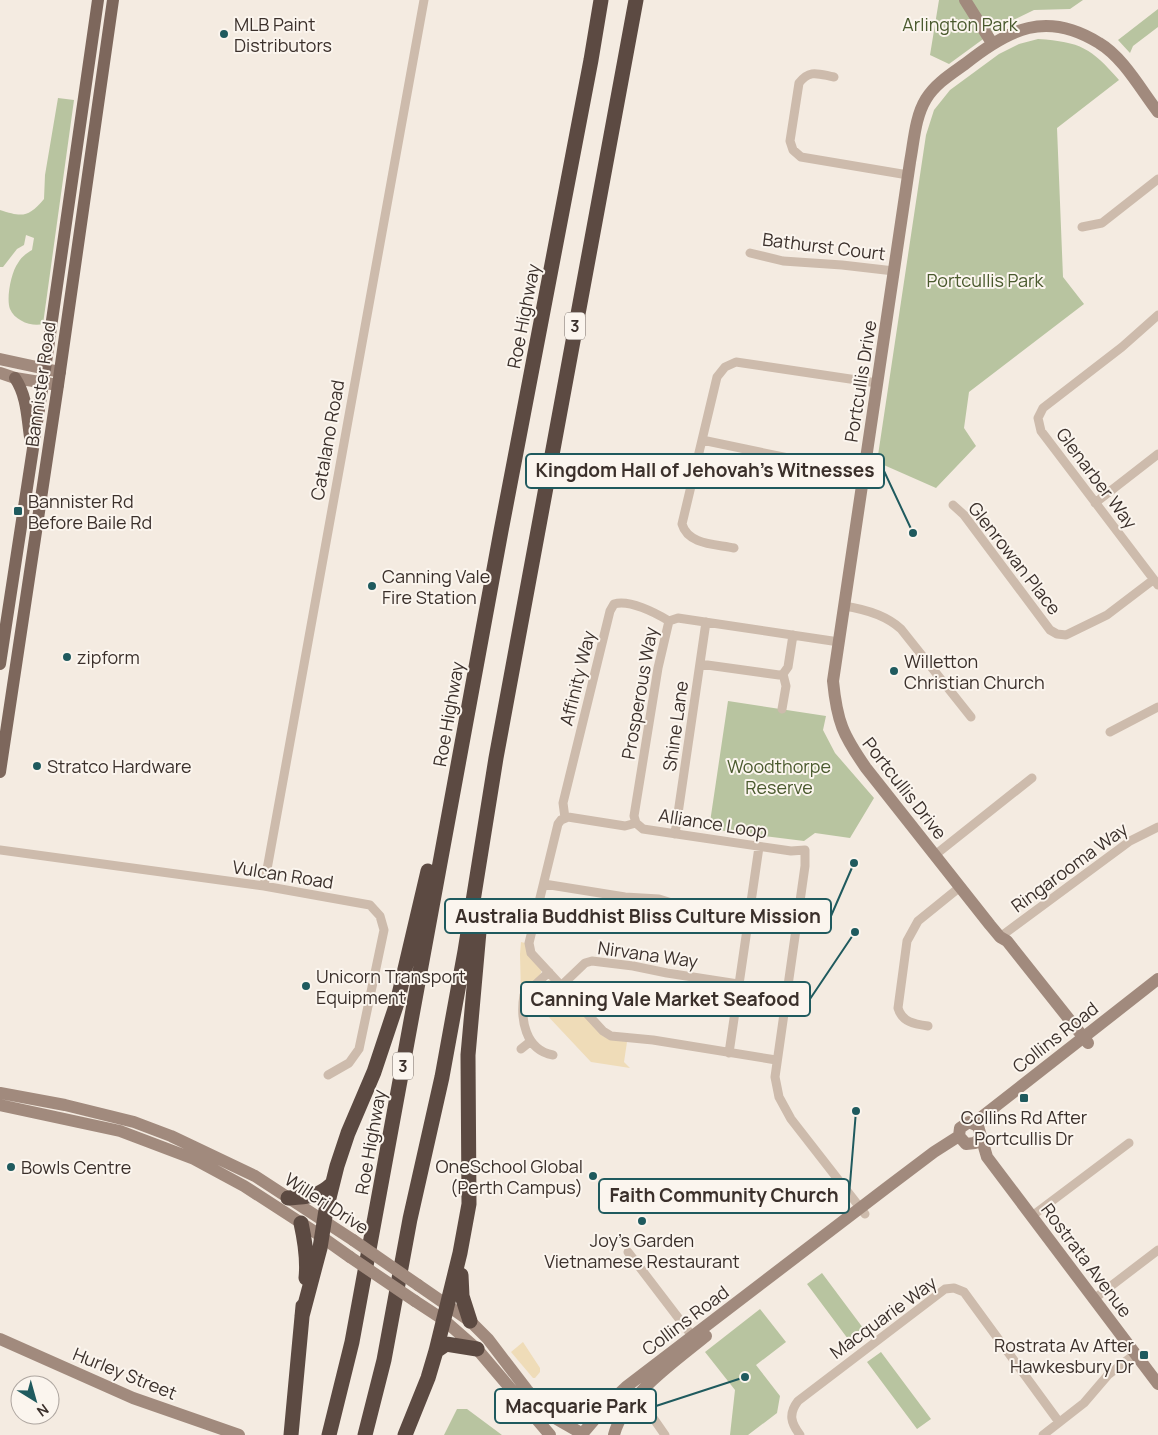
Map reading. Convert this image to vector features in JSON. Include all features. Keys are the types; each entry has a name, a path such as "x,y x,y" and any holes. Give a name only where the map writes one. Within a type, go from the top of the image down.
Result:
{"highway":[{"name":"Roe Highway","path":"329,1435 352,1342 470,696 601,0"},
{"name":"3","path":"366,1435 384,1360 410,1219 442,1077 465,951 496,758 636,0"},
{"path":"302,1316 322,1236 332,1184 348,1133 374,1072 397,1003 470,696"},
{"path":"405,1435 428,1378 447,1313 469,1204 468,1055 480,916 493,832 496,758"},
{"path":"288,1198 323,1193 332,1184"},
{"path":"291,1435 307,1265 305,1240 301,1223"},
{"path":"460,1253 462,1296 470,1321"},
{"path":"436,1351 446,1344 477,1349"}],"main road":[{"name":"Bannister Road","path":"0,664 43,383 98,0"},
{"name":"Bannister Road","path":"0,772 113,0"},
{"path":"965,0 992,44"},
{"name":"Portcullis Drive","path":"1083,1043 1002,945 1000,937 866,768 849,743 839,720 833,681 908,175 918,119 926,99 938,84 992,44 1014,32 1041,26 1065,28 1101,44 1118,59 1155,103"},
{"path":"0,359 60,372"},
{"path":"0,373 16,378 58,385"},
{"path":"16,378 22,387 32,450"},
{"name":"Collins Road","path":"584,1434 606,1406 626,1387 696,1340 863,1211 971,1136 1158,979"},
{"name":"Collins Road","path":"1083,1043 1158,990"},
{"name":"Willeri Drive","path":"0,1093 65,1105 134,1122 172,1136 255,1176 418,1285 447,1313 550,1435"},
{"name":"Willeri Drive","path":"0,1105 120,1131 166,1147 222,1173 322,1236 415,1301 470,1321 488,1339 548,1414 584,1434"},
{"name":"Rostrata Avenue","path":"971,1136 980,1154 987,1157 1158,1384"},
{"name":"Hurley Street","path":"0,1339 133,1398 239,1435"},
{"name":"Collins Road","path":"614,1435 623,1412 696,1340"}],"street":[{"name":"Catalano Road","path":"264,886 424,0"},
{"path":"834,76 814,73 805,76 799,83 790,141 793,150 802,157 908,175"},
{"path":"1082,227 1102,223 1158,179"},
{"name":"Bathurst Court","path":"750,253 783,261 842,265 894,272"},
{"name":"Glenarber Way","path":"1156,582 1041,431 1038,418 1043,408 1122,347 1158,315"},
{"path":"734,548 692,539 685,532 682,524 717,377 725,367 736,362 877,384"},
{"path":"702,440 798,460"},
{"path":"1095,503 1158,454"},
{"name":"Glenrowan Place","path":"953,505 964,515 1050,630 1057,634 1066,635 1107,615 1156,582"},
{"name":"Affinity Way","path":"565,818 563,803 610,610 614,604 621,602 632,604 669,621"},
{"path":"844,606 884,617 901,629 971,717"},
{"name":"Prosperous Way","path":"636,823 634,816 658,668 669,621 678,618 839,642"},
{"name":"Shine Lane","path":"675,834 706,622"},
{"path":"782,709 786,686 784,674 788,667 793,635"},
{"path":"700,664 779,675 784,674"},
{"path":"1110,732 1158,708"},
{"path":"935,855 1032,778"},
{"path":"565,818 558,824 529,948 603,1031 611,1036 653,1040 776,1060 775,1077 779,1097 791,1119 863,1211"},
{"name":"Alliance Loop","path":"565,818 625,826 636,823 642,829 791,852 805,850 805,866 776,1060"},
{"name":"Ringarooma Way","path":"1000,937 1130,841 1158,827"},
{"path":"729,1053 759,847"},
{"name":"Vulcan Road","path":"0,850 264,886 370,905 380,916 384,930 359,1049 349,1063 328,1075"},
{"path":"544,884 748,915"},
{"path":"928,1026 909,1022 900,1013 898,1008 907,942 918,921 960,887"},
{"name":"Nirvana Way","path":"562,985 585,963 592,961 738,984"},
{"path":"549,972 524,996 524,1025 526,1035 531,1041 546,1053 553,1054"},
{"path":"521,1050 531,1041"},
{"path":"1032,1216 1129,1143"},
{"path":"1094,1299 1158,1250"},
{"path":"628,1252 696,1340"},
{"name":"Macquarie Way","path":"800,1435 792,1425 792,1409 798,1401 945,1288 954,1288 964,1292 1059,1422"},
{"path":"1044,1435 1084,1403 1108,1375 1135,1354"},
{"path":"626,1387 649,1412 665,1435"}],"green space":[{"name":"Arlington Park","path":"939,0 1083,0 1070,9 1034,10 1001,26 949,64 930,55"},
{"path":"1158,9 1158,27 1133,46 1130,53 1118,40"},
{"name":"Portcullis Park","path":"1038,39 1065,42 1084,49 1101,61 1119,80 1057,128 1063,277 1084,304 969,392 964,428 976,446 936,488 877,462 926,135 934,110 950,90 999,54 1019,44"},
{"path":"58,98 74,100 43,324 34,325 20,320 12,313 9,305 9,292 15,267 22,257 32,250 34,238 26,235 24,245 17,249 3,267 0,267 0,210 19,215 29,213 44,199 45,175"},
{"name":"Woodthorpe Reserve","path":"728,701 826,716 823,730 835,753 874,798 850,838 815,833 804,841 709,829"},
{"path":"822,1273 863,1328 848,1339 807,1284"},
{"path":"760,1309 786,1342 756,1365 780,1396 777,1413 748,1435 730,1435 735,1390 705,1352"},
{"path":"881,1352 931,1419 917,1429 867,1362"},
{"path":"457,1409 467,1409 502,1435 444,1435"}],"sand":[{"path":"521,942 525,943 542,970 540,975 521,994 520,954"},
{"path":"549,980 553,981 603,1036 627,1042 624,1062 630,1068 591,1062 529,996"},
{"path":"523,1342 540,1368 540,1372 535,1378 511,1352"}],"place":[{"name":"MLB Paint Distributors","path":"224,34"},
{"name":"Bannister Rd Before Baile Rd","path":"18,511"},
{"name":"Kingdom Hall of Jehovah's Witnesses","path":"913,533"},
{"name":"Canning Vale Fire Station","path":"372,586"},
{"name":"zipform","path":"67,657"},
{"name":"Willetton Christian Church","path":"894,671"},
{"name":"Stratco Hardware","path":"37,766"},
{"name":"Australia Buddhist Bliss Culture Mission","path":"854,863"},
{"name":"Canning Vale Market Seafood","path":"855,932"},
{"name":"Unicorn Transport Equipment","path":"306,986"},
{"name":"Collins Rd After Portcullis Dr","path":"1024,1098"},
{"name":"Faith Community Church","path":"856,1111"},
{"name":"Bowls Centre","path":"11,1167"},
{"name":"OneSchool Global (Perth Campus)","path":"593,1176"},
{"name":"Joy's Garden Vietnamese Restaurant","path":"642,1221"},
{"name":"Rostrata Av After Hawkesbury Dr","path":"1144,1355"},
{"name":"Macquarie Park","path":"745,1377"}]}
